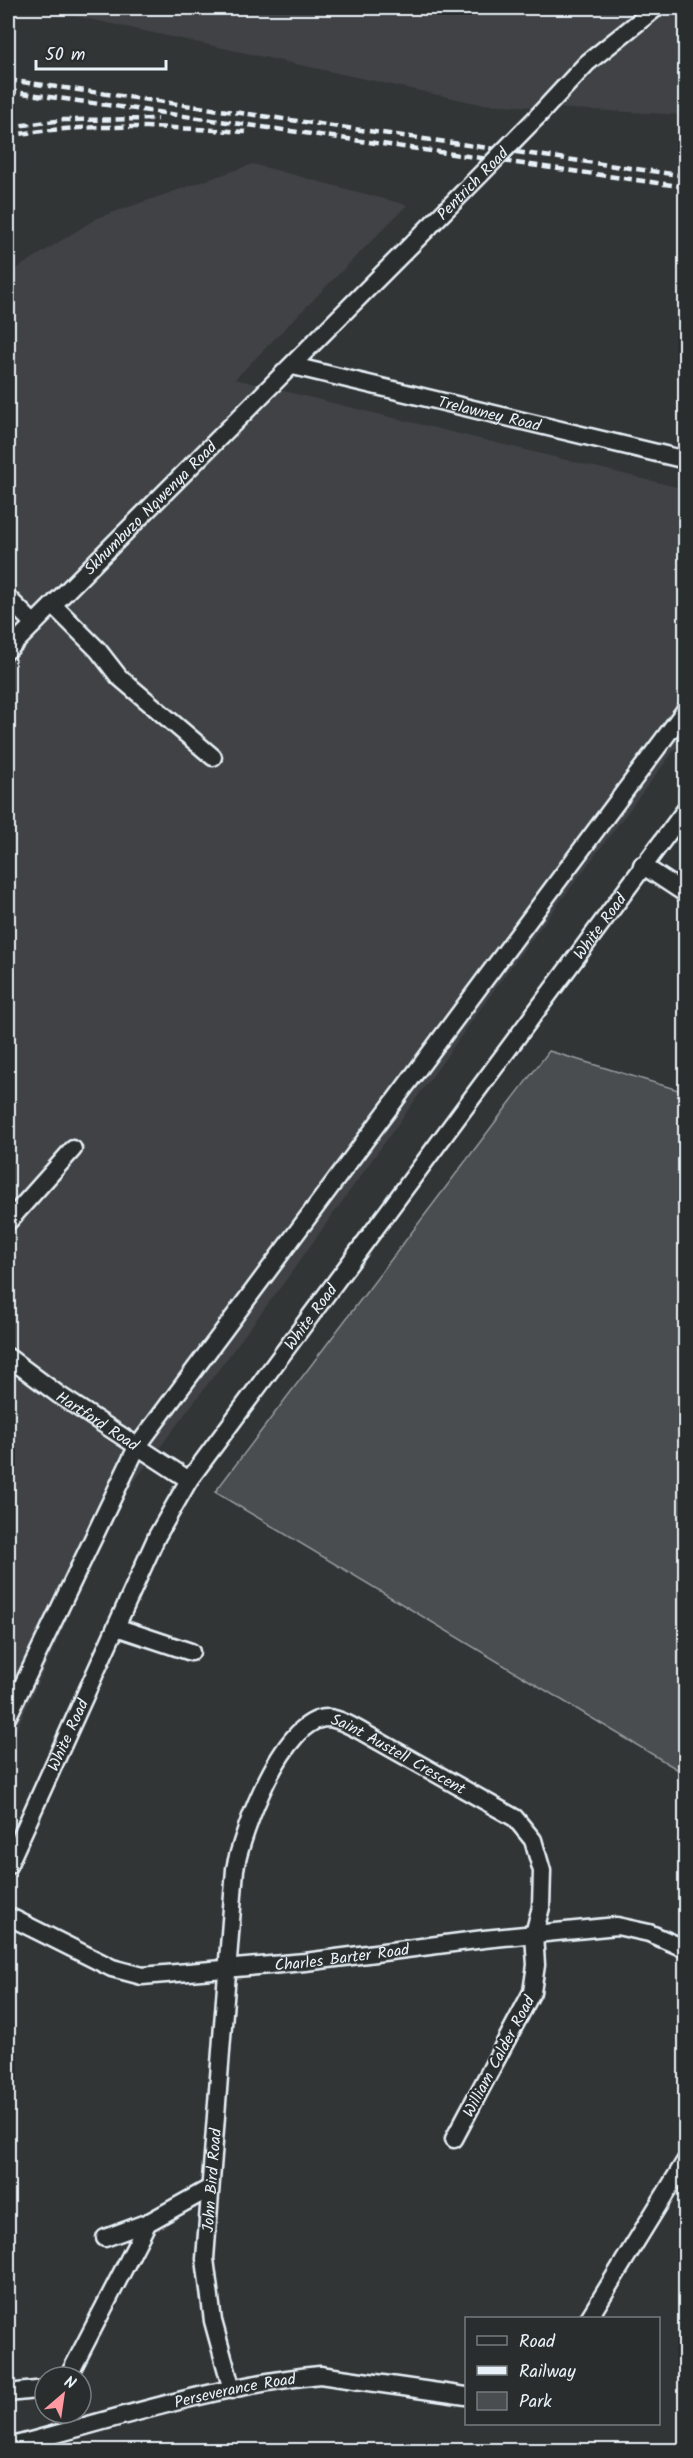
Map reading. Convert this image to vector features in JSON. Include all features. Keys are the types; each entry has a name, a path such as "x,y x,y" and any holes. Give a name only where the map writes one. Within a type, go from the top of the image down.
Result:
{"street":[{"name":"Pentrich Road","path":"293,366 587,63 656,8"},
{"name":"Trelawney Road","path":"293,366 686,460"},
{"name":"Skhumbuzo Ngwenya Road","path":"8,650 293,366"},
{"path":"8,598 34,624"},
{"path":"53,605 98,650 119,677 213,757"},
{"path":"8,1716 137,1447 686,709"},
{"name":"White Road","path":"8,1866 157,1536 189,1480 642,865 686,809"},
{"path":"642,865 686,894"},
{"path":"8,1222 73,1149"},
{"name":"Hartford Road","path":"8,1357 137,1447 189,1480"},
{"path":"116,1627 191,1652"},
{"name":"Saint Austell Crescent","path":"226,1968 235,1869 241,1838 283,1751 297,1732 315,1720 328,1718 366,1734 515,1818 533,1840 542,1871 541,1907 534,1934"},
{"name":"Charles Barter Road","path":"8,1916 112,1968 142,1976 305,1962 617,1926 649,1933 686,1949"},
{"name":"William Calder Road","path":"454,2139 528,2004 536,1965 534,1934"},
{"name":"John Bird Road","path":"226,1968 205,2259 213,2321 232,2390"},
{"path":"590,2317 686,2160"},
{"path":"105,2238 148,2222 210,2188"},
{"path":"74,2365 148,2222"},
{"name":"Perseverance Road","path":"8,2447 232,2390 320,2375 465,2396"},
{"path":"8,2393 33,2390"}],"shaded area":[{"path":"38,8 685,8 685,115 480,104"},
{"path":"253,164 407,205 235,379 685,489 685,736 507,972 283,1284 124,1495 8,1748 8,274 97,218"}],"green space":[{"path":"549,1051 685,1092 685,1774 215,1492"}],"railway":[{"path":"8,80 686,176"},
{"path":"8,91 686,187"},
{"path":"8,127 64,120 157,119"},
{"path":"8,136 96,127 156,127 246,132"}]}
